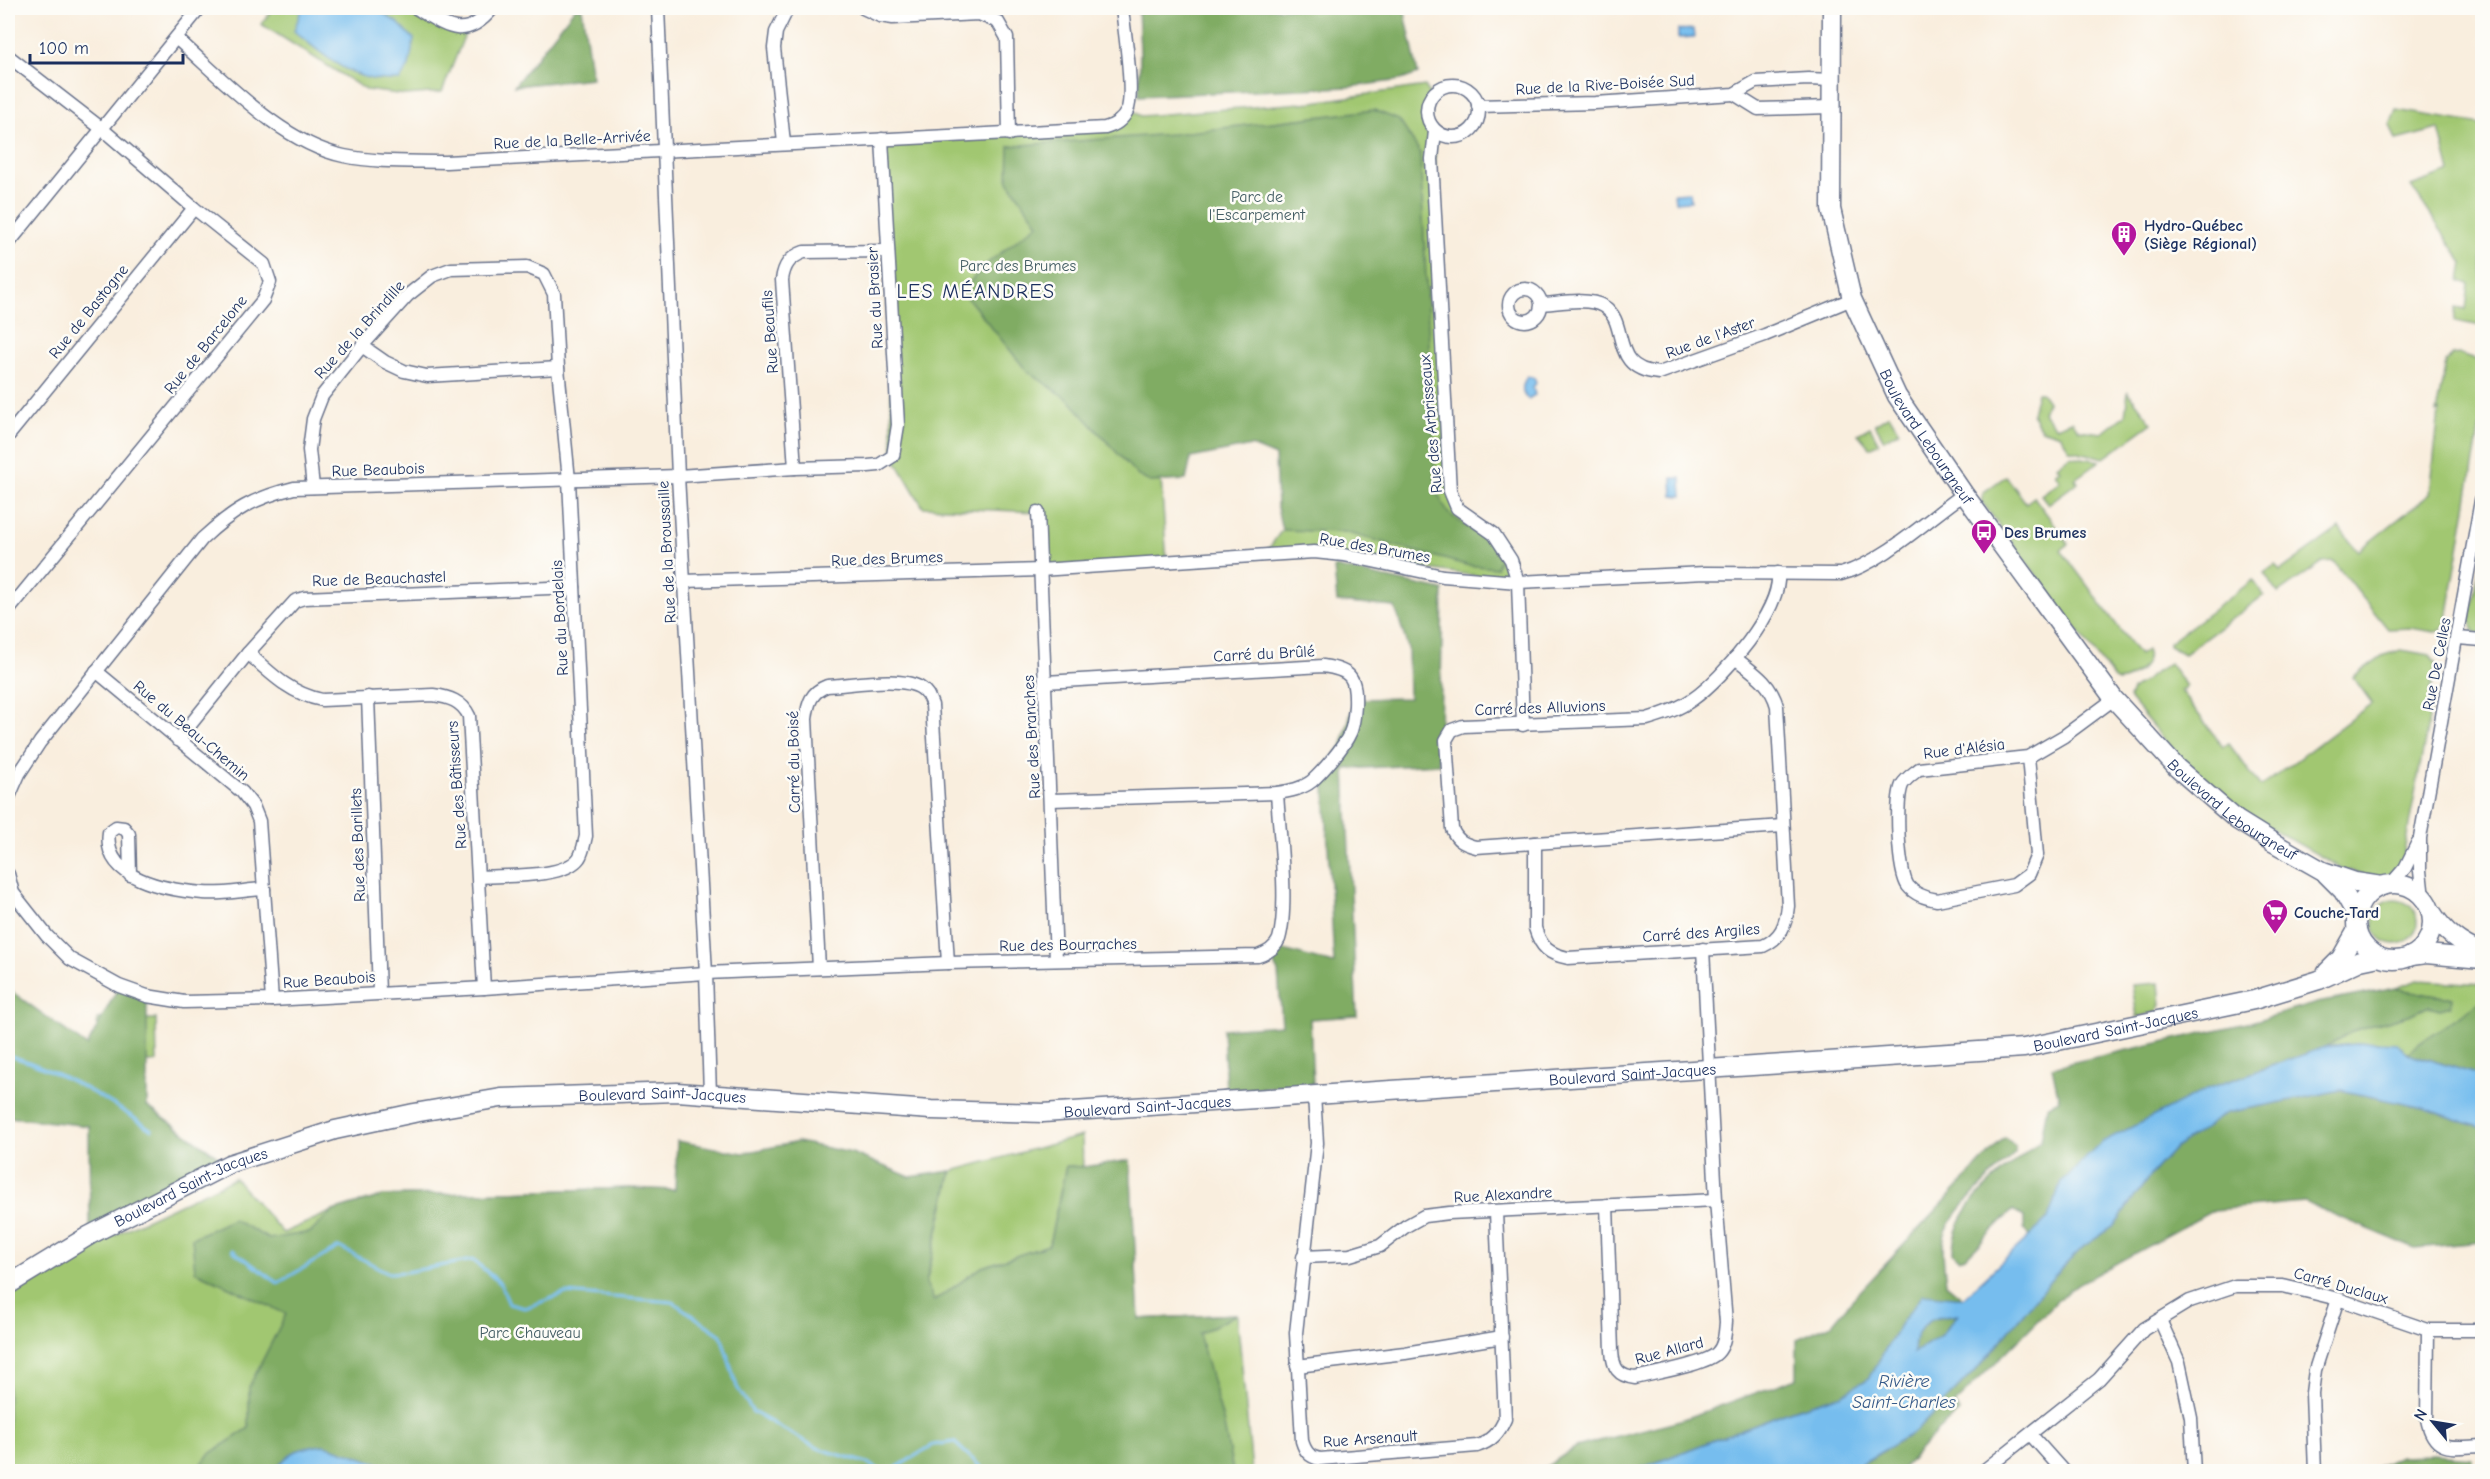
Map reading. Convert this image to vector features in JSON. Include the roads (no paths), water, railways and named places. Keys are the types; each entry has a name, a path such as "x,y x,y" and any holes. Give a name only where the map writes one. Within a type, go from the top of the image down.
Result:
{"street":[{"path":"8,244 200,8"},
{"path":"416,8 455,28 467,29 478,23 493,8"},
{"name":"Rue de la Broussaille","path":"658,8 657,35 665,151 678,476 706,973 710,1094"},
{"path":"784,143 774,48 776,32 788,8"},
{"path":"863,8 880,16 893,18 979,14 998,22 1007,38 1009,134"},
{"name":"Rue de la Belle-Arrivée","path":"176,38 255,106 288,131 313,146 343,156 379,161 446,162 1105,128 1123,119 1128,109 1130,94 1122,8"},
{"name":"Boulevard Lebourgneuf","path":"1832,8 1832,209 1852,299 1896,396 1964,494 2114,699 2177,768 2237,820 2322,871 2355,882 2386,885"},
{"name":"Rue de Barcelone","path":"8,56 101,128 194,208 264,264 269,272 268,290 263,300 8,611"},
{"name":"Rue de la Rive-Boisée Sud","path":"1478,106 1595,103 1734,94 1755,82 1800,79 1832,80"},
{"path":"1463,87 1473,95 1478,106 1478,118 1473,128 1464,135 1453,138 1444,136 1429,122 1427,110 1432,97 1441,88 1463,87"},
{"path":"1734,94 1758,109 1831,107"},
{"name":"Rue des Arbrisseaux","path":"1435,130 1432,171 1450,491 1457,508 1494,534 1511,560 1518,582 1523,725"},
{"name":"Rue du Brasier","path":"882,139 898,425 893,456"},
{"name":"Rue de Bastogne","path":"8,436 194,208"},
{"name":"Rue Beaufils","path":"795,468 783,271 794,256 804,252 888,251"},
{"name":"Rue de la Brindille","path":"313,488 309,450 313,419 322,396 362,346 408,295 432,276 451,269 527,267 544,274"},
{"name":"Rue du Bordelais","path":"479,877 548,873 567,867 578,860 586,836 569,480 558,368 555,294 544,274"},
{"name":"Rue de l'Aster","path":"1542,304 1589,302 1604,306 1612,314 1628,360 1641,372 1659,374 1765,335 1852,299"},
{"path":"362,346 384,362 404,371 427,376 558,368"},
{"name":"Rue Beaubois","path":"8,800 19,774 40,742 202,539 226,516 249,502 294,488 678,476 795,468 868,466 879,465 893,456"},
{"name":"Rue des Brumes","path":"684,581 1040,570 1314,552 1344,555 1443,576 1518,582 1705,573 1840,574 1852,571 1875,559 1964,494"},
{"name":"Rue De Celles","path":"2427,904 2420,872 2420,838 2458,638 2482,495"},
{"name":"Rue des Branches","path":"1038,512 1056,960"},
{"name":"Carré des Alluvions","path":"1778,573 1779,585 1763,621 1735,658 1694,698 1670,712 1647,719 1463,726 1452,730 1446,740 1452,829 1460,841 1476,847 1783,826"},
{"name":"Rue de Beauchastel","path":"178,740 287,608 304,598 574,587"},
{"path":"2458,638 2482,640"},
{"name":"Rue des Bâtisseurs","path":"248,653 294,692 308,698 322,700 433,694 446,697 464,706 469,716 484,988"},
{"name":"Carré des Argiles","path":"1535,843 1535,928 1545,950 1555,955 1568,958 1763,946 1774,941 1786,922 1788,906 1777,706 1773,692 1735,658"},
{"name":"Carré du Brûlé","path":"1045,682 1323,666 1347,673 1354,679 1355,690 1354,719 1350,733 1312,780 1296,790 1277,794 1051,800"},
{"name":"Rue du Beau-Chemin","path":"96,671 242,792 253,806 259,821 272,1000"},
{"name":"Carré du Boisé","path":"819,968 807,705 812,695 827,686 903,682 921,688 928,695 932,705 948,963"},
{"name":"Rue des Barillets","path":"368,697 380,992"},
{"name":"Rue d'Alésia","path":"2028,757 2037,855 2029,874 2014,885 1937,900 1926,898 1908,886 1903,874 1899,815 1899,795 1903,783 1919,769 2028,757 2064,736 2114,699"},
{"name":"Rue des Bourraches","path":"706,973 948,963 1258,956 1268,953 1278,940 1283,908 1277,794"},
{"name":"Rue De Celles","path":"2386,885 2405,868 2420,838"},
{"name":"Boulevard Lebourgneuf","path":"2322,871 2343,891 2357,923"},
{"name":"Rue Beaubois","path":"8,874 10,895 70,958 119,986 147,996 184,1002 272,1000 706,973"},
{"path":"130,875 158,887 205,893 264,889"},
{"path":"2482,953 2458,941 2447,932 2412,888 2386,885 2369,894 2362,901 2357,923 2365,946 2379,957 2401,959 2426,954 2482,959"},
{"path":"2411,956 2427,942 2432,922 2427,904"},
{"name":"Boulevard Saint-Jacques","path":"2319,980 2341,958 2357,923"},
{"name":"Rue Allard","path":"1607,1206 1613,1365 1618,1372 1626,1377 1635,1378 1706,1360 1718,1353 1725,1339 1726,1322 1716,1200 1702,949"},
{"name":"Boulevard Saint-Jacques","path":"8,1285 90,1235 229,1164 334,1130 501,1098 642,1092 710,1094 931,1110 1043,1113 2024,1048 2254,1000 2319,980 2360,961 2379,957"},
{"name":"Rue Arsenault","path":"1314,1095 1317,1143 1296,1334 1302,1441 1304,1450 1310,1456 1320,1459 1477,1446 1489,1442 1500,1430 1505,1419 1496,1212"},
{"name":"Rue Alexandre","path":"1303,1257 1350,1255 1380,1246 1406,1226 1424,1216 1716,1200"},
{"name":"Carré Duclaux","path":"1982,1472 2099,1380 2145,1329 2190,1300 2235,1286 2283,1286 2338,1299 2428,1330 2482,1330"},
{"path":"2315,1472 2312,1393 2315,1370 2338,1299"},
{"path":"2160,1320 2179,1362 2192,1419 2194,1472"},
{"path":"2428,1330 2427,1419 2430,1433 2434,1441 2443,1445 2482,1446"},
{"path":"1297,1366 1406,1353 1502,1337"},
{"path":"2031,1435 2064,1472"}],"water":[{"path":"302,8 375,8 398,23 414,39 409,66 400,80 372,79 351,72 321,53 294,31"},
{"path":"1694,29 1695,37 1678,38 1678,30"},
{"path":"1690,192 1691,201 1675,202 1674,193"},
{"path":"1527,376 1534,378 1536,383 1533,388 1535,395 1528,399 1523,394 1523,385"},
{"path":"1672,478 1681,478 1682,496 1673,496"},
{"name":"Rivière Saint-Charles","path":"2376,1042 2396,1043 2407,1053 2482,1076 2482,1128 2424,1108 2341,1090 2226,1113 2174,1149 2151,1174 2113,1227 2084,1246 2055,1275 1983,1362 1916,1431 1849,1471 1634,1471 1792,1410 1841,1395 1868,1379 1900,1325 1923,1294 1963,1298 2048,1219 2061,1183 2102,1142 2207,1089 2325,1047","holes":["1958,1314 1941,1335 1914,1353 1917,1335 1926,1323 1940,1317"]},
{"path":"325,1445 392,1468 428,1471 275,1471 290,1454 309,1447"}],"waterway":[{"path":"8,1055 46,1069 83,1087 152,1130"},
{"path":"232,1250 278,1283 339,1247 389,1273 473,1260 500,1283 509,1304 525,1308 566,1293 673,1302 721,1335 737,1387 753,1412 817,1448 870,1464 883,1472"},
{"path":"889,1472 933,1445 954,1442 982,1468 981,1472"}],"place":[{"name":"Hydro-Québec (Siège Régional)","path":"2124,257"},
{"name":"Des Brumes","path":"1984,555"},
{"name":"Couche-Tard","path":"2275,935"}],"district":[{"name":"LES MÉANDRES","path":"976,291"}],"park label":[{"name":"Parc de l'Escarpement","path":"1257,205"},
{"name":"Parc des Brumes","path":"1018,265"},
{"name":"Parc Chauveau","path":"530,1332"}]}
